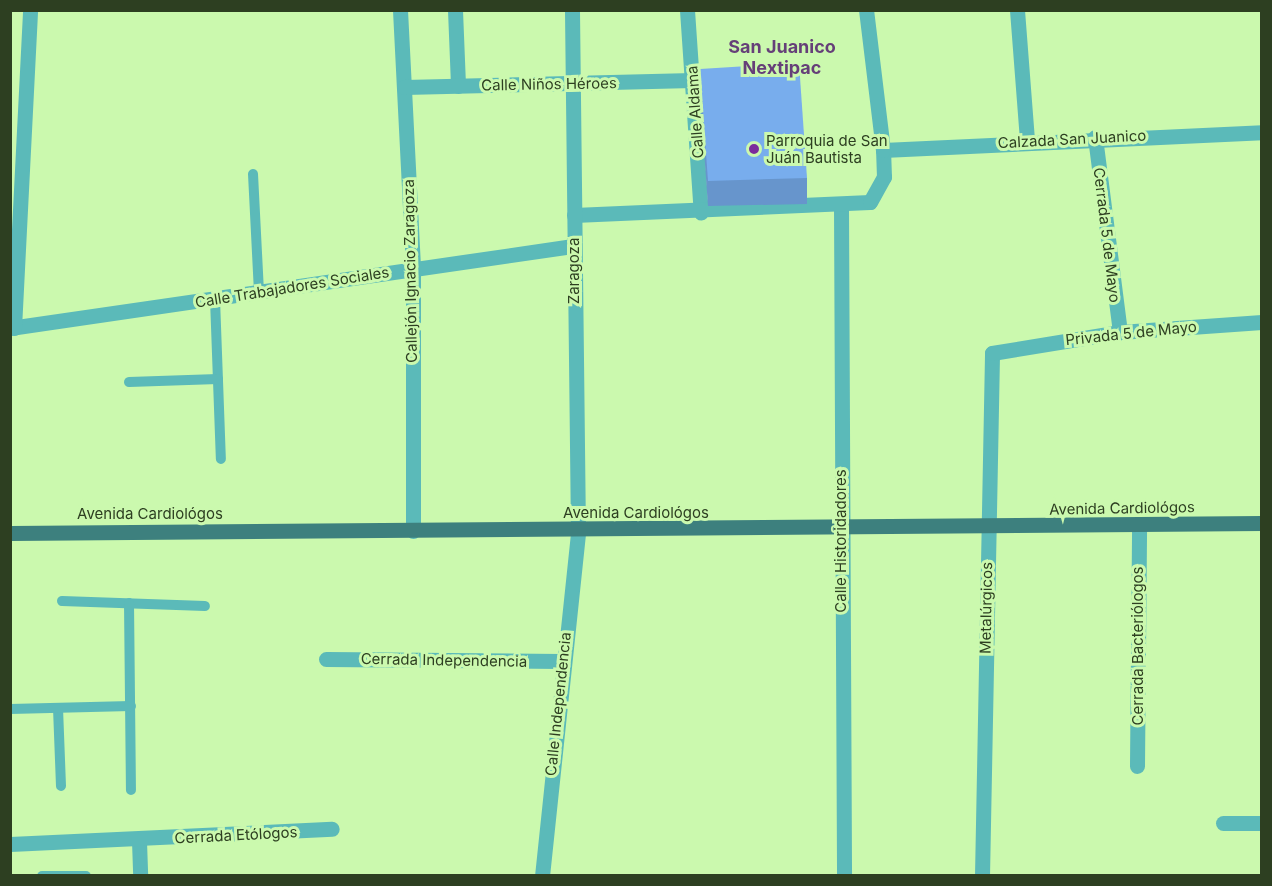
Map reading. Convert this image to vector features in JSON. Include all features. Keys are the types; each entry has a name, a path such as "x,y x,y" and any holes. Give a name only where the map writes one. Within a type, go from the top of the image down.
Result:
{"main road":[{"name":"Avenida Cardiológos","path":"10,533 578,532 1262,524"}],"street":[{"path":"12,328 30,10"},
{"name":"Callejón Ignacio Zaragoza","path":"400,10 412,269 413,531"},
{"path":"455,10 458,86"},
{"name":"Zaragoza","path":"572,10 570,84 578,532"},
{"name":"Calle Aldama","path":"687,10 701,213"},
{"path":"574,215 701,213 841,206 870,202 884,177 883,150 866,10"},
{"path":"1017,10 1027,140"},
{"name":"Calle Niños Héroes","path":"404,87 693,80"},
{"name":"Calzada San Juanico","path":"883,150 1027,140 1262,132"},
{"name":"Cerrada 5 de Mayo","path":"1095,137 1120,333"},
{"name":"Calle Historidadores","path":"841,206 844,876"},
{"name":"Calle Trabajadores Sociales","path":"12,328 573,246"},
{"name":"Privada 5 de Mayo","path":"1002,348 1120,333 1262,322"},
{"name":"Metalúrgicos","path":"982,876 988,528 987,364 1002,348"},
{"name":"Cerrada Bacteriólogos","path":"1137,766 1139,525"},
{"name":"Calle Independencia","path":"542,876 561,661 578,532"},
{"name":"Cerrada Independencia","path":"326,659 561,661"},
{"path":"1223,823 1262,823"},
{"name":"Cerrada Etólogos","path":"10,844 139,841 332,829"},
{"path":"139,841 140,876"}],"lane":[{"path":"253,174 259,293"},
{"path":"215,299 221,459"},
{"path":"129,382 218,379"},
{"path":"62,601 205,606"},
{"path":"129,603 130,790"},
{"path":"10,709 131,706"},
{"path":"58,708 61,786"},
{"path":"42,876 87,876"}],"building":[{"name":"Parroquia de San Juán Bautista","path":"799,63 807,178 708,181 700,69"}],"place":[{"name":"Parroquia de San Juán Bautista","path":"754,149"}],"district":[{"name":"San Juanico Nextipac","path":"782,58"}]}
